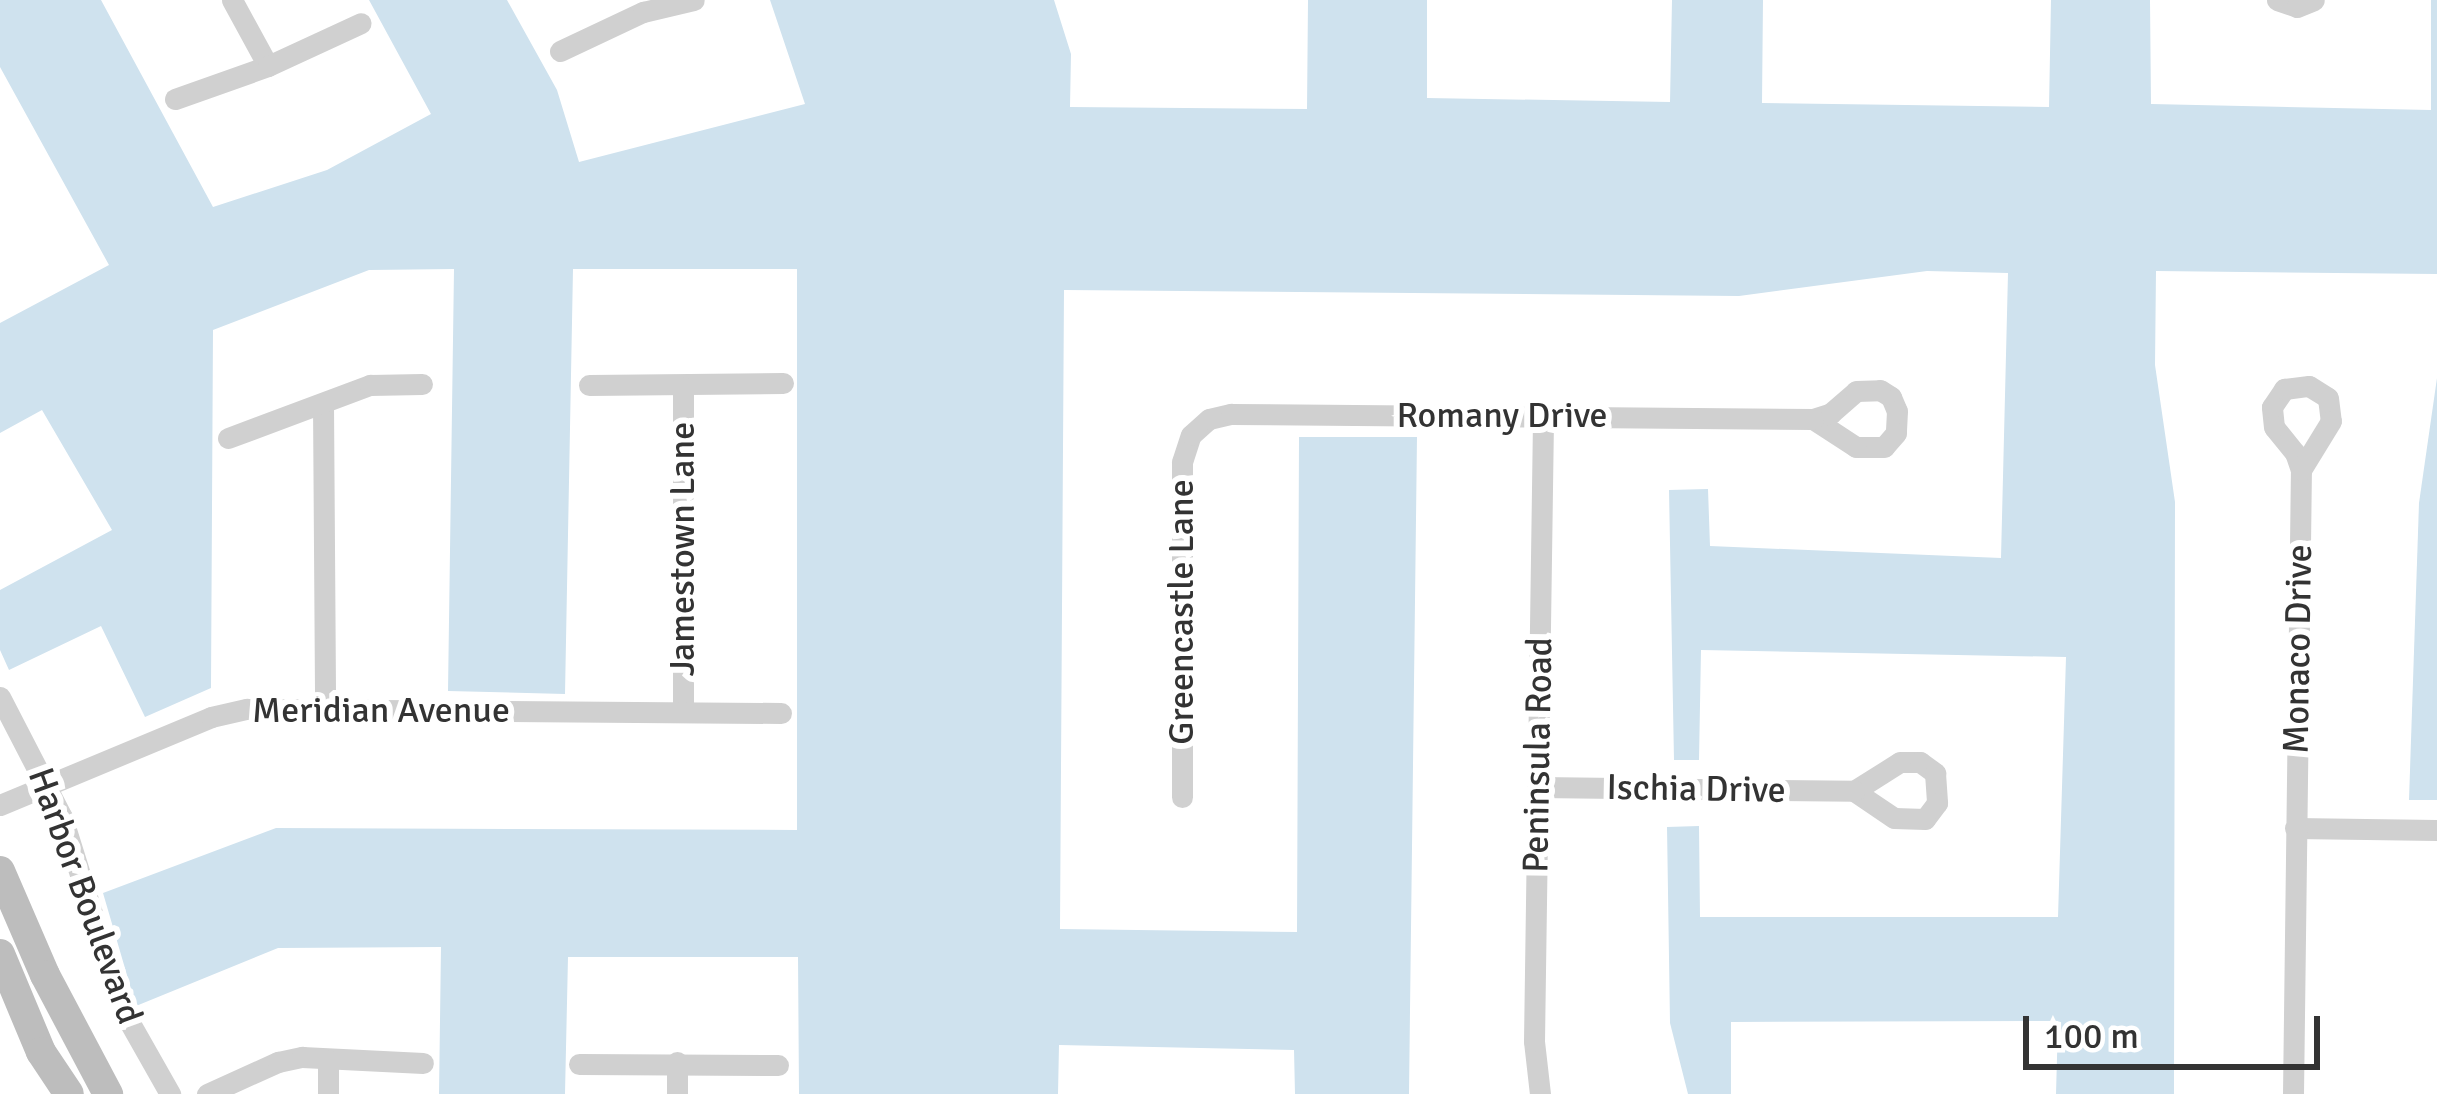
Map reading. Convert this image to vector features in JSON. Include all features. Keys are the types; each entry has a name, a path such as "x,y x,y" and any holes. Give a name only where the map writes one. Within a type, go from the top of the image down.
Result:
{"main road":[{"path":"0,871 45,975 108,1094"},
{"path":"0,954 41,1052 53,1094"},
{"path":"41,1052 69,1094"}],"street":[{"path":"232,0 268,66"},
{"path":"560,51 639,6 694,0"},
{"path":"2277,0 2297,7 2314,0"},
{"path":"175,99 268,66 361,23"},
{"name":"Jamestown Lane","path":"589,385 783,383"},
{"path":"228,438 370,385 422,384"},
{"name":"Jamestown Lane","path":"683,387 683,712"},
{"path":"322,404 325,707"},
{"name":"Romany Drive","path":"1195,430 1208,419 1231,414 1814,419"},
{"name":"Peninsula Road","path":"1540,1094 1534,1041 1543,416"},
{"name":"Greencastle Lane","path":"1182,797 1183,462 1195,430"},
{"name":"Monaco Drive","path":"2293,1094 2301,470"},
{"name":"Harbor Boulevard","path":"0,697 62,817 122,1009 170,1094"},
{"name":"Meridian Avenue","path":"0,805 211,717 248,709 781,713"},
{"name":"Ischia Drive","path":"1538,788 1854,791"},
{"path":"2295,828 2437,830"},
{"path":"328,1060 328,1094"},
{"path":"207,1094 278,1062 423,1063"},
{"path":"676,1094 677,1062"},
{"path":"579,1064 778,1065"}],"water":[{"path":"0,0 101,0 213,207 327,170 431,114 369,0 507,0 557,90 579,162 805,104 770,0 1054,0 1071,54 1070,107 1307,109 1308,0 1427,0 1427,98 1670,102 1672,0 1763,0 1762,103 2049,107 2051,0 2150,0 2151,104 2431,110 2431,0 2437,0 2437,274 2156,271 2155,365 2175,502 2174,1094 2056,1094 2058,1021 1731,1022 1731,1094 1688,1094 1670,1023 1667,827 1699,826 1700,917 2058,917 2066,657 1701,650 1699,760 1674,760 1669,490 1708,489 1710,546 2001,558 2008,273 1927,271 1739,296 1064,290 1060,929 1297,932 1299,437 1417,437 1409,1094 1295,1094 1294,1050 1059,1045 1058,1094 799,1094 798,957 568,957 565,1094 439,1094 441,947 278,948 136,1006 103,893 276,828 797,830 797,269 573,269 565,694 448,691 454,269 369,270 213,330 211,688 145,717 101,626 9,670 0,650 0,590 112,530 42,410 0,433 0,323 109,265 0,67"},
{"path":"2437,378 2437,800 2409,800 2419,503"}]}
